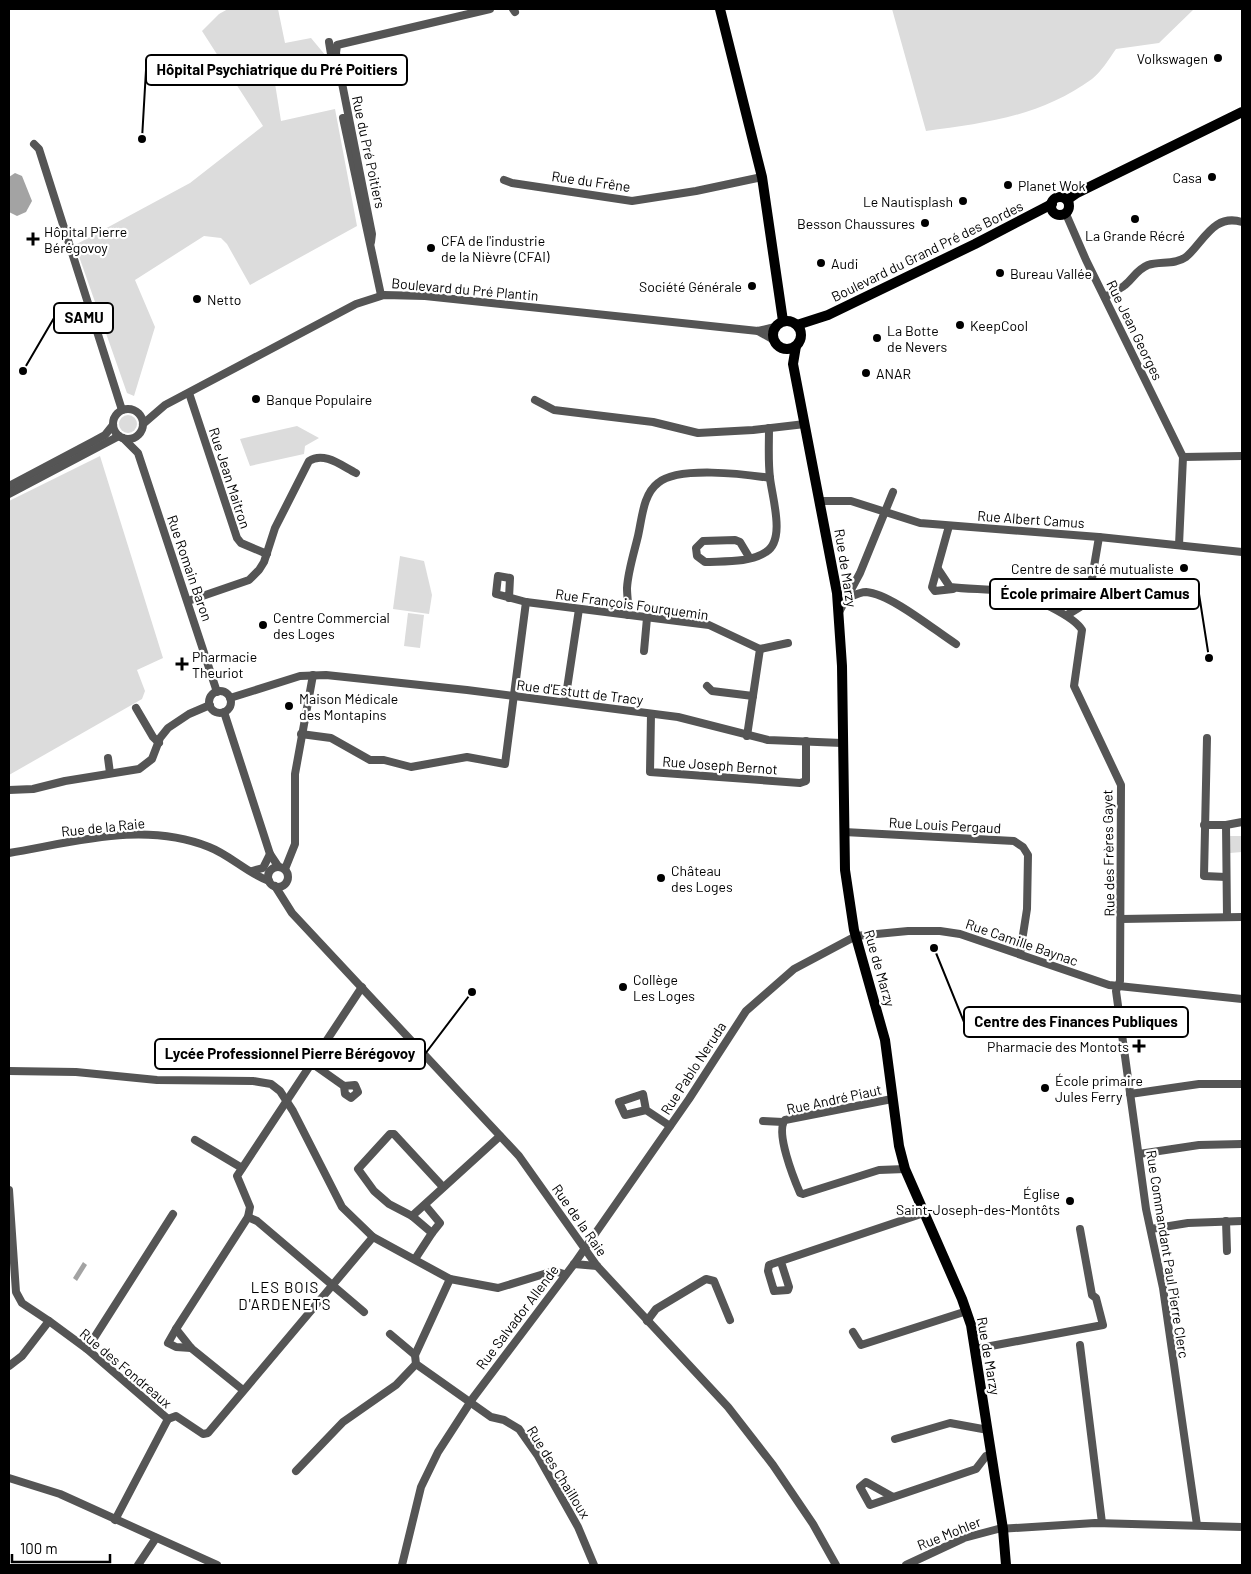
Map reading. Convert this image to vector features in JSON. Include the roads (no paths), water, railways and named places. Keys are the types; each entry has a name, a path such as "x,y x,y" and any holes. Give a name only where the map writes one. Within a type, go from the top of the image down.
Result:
{"main road":[{"path":"720,9 762,177 779,324 774,340 784,349 796,346 801,335 797,325 779,324"},
{"path":"1067,200 1077,193 1242,112"},
{"path":"1060,197 1067,200 1070,206 1066,214 1060,216 1053,209 1060,197"},
{"name":"Boulevard du Grand Pré des Bordes","path":"801,335 828,316 1039,212 1053,209"},
{"name":"Boulevard du Grand Pré des Bordes","path":"797,325 828,316"},
{"name":"Rue de Marzy","path":"793,364 796,346"},
{"name":"Rue de Marzy","path":"784,349 793,364 832,557 839,612 842,666 845,870 856,936 885,1040 892,1099 904,1169 967,1311 992,1455 1003,1529 1006,1565"}],"street":[{"name":"Rue du Pré Poitiers","path":"381,295 371,242 367,235 333,44 490,9"},
{"path":"34,144 39,149 122,410"},
{"name":"Rue du Frêne","path":"504,180 512,183 632,200 696,191 762,177"},
{"name":"Rue Jean Georges","path":"1066,214 1104,297 1183,456"},
{"path":"1104,297 1126,285 1137,270 1150,264 1171,262 1186,257 1209,230 1224,222 1242,222"},
{"name":"Boulevard du Pré Plantin","path":"134,410 152,410 166,405 356,304 381,295 425,296 758,331 774,340"},
{"name":"Boulevard du Pré Plantin","path":"758,331 779,324"},
{"name":"Rue Jean Maitron","path":"189,393 237,538 241,543 267,554"},
{"path":"535,400 554,410 653,422 698,433 805,424"},
{"name":"Boulevard du Pré Plantin","path":"144,424 166,405"},
{"path":"9,486 105,434 113,425 115,416 122,410 134,410 141,416 144,424 140,433 133,438 121,437 9,494"},
{"path":"113,425 121,437"},
{"path":"749,557 740,542 735,540 703,541 696,548 697,556 705,562 749,557 767,552 774,543 776,518 770,478 768,428"},
{"name":"Rue Romain Baron","path":"140,433 138,453 217,692"},
{"name":"Rue Romain Baron","path":"121,437 138,453"},
{"path":"1179,545 1183,456 1242,456"},
{"path":"188,601 249,580 259,570 267,554 275,528 309,461 315,457 325,457 356,473"},
{"path":"628,615 628,588 631,568 646,502 656,484 670,476 706,473 743,474 770,478"},
{"path":"839,612 854,586 893,492"},
{"name":"Rue Albert Camus","path":"820,501 851,501 920,523 1099,536 1242,552"},
{"path":"950,526 932,588 935,591 955,588"},
{"path":"938,570 950,588 1016,593 1067,615 1088,602 1099,536"},
{"path":"854,586 861,592 874,594 898,605 956,644"},
{"path":"848,598 861,592"},
{"name":"Rue François Fourquemin","path":"509,598 526,602 709,625 760,649"},
{"path":"301,734 330,738 370,760 389,761 411,767 467,757 505,764 526,602"},
{"path":"565,702 579,609"},
{"name":"Rue des Frères Gayet","path":"1067,615 1078,623 1082,630 1074,686 1121,785 1121,918 1120,981 1118,987"},
{"path":"644,651 647,618"},
{"path":"747,736 760,649 788,643"},
{"path":"230,698 310,675 295,774 295,844 276,869 272,884 286,884"},
{"name":"Rue d'Estutt de Tracy","path":"310,675 367,679 678,717 768,740 842,743"},
{"path":"707,686 712,691 753,696"},
{"path":"217,692 223,692 230,698 230,705 224,712 214,711 210,705 210,698 217,692"},
{"path":"9,790 33,789 65,781 139,769 152,758 163,732 176,721 210,705"},
{"path":"136,708 153,737 159,743"},
{"path":"224,712 276,869"},
{"name":"Rue Joseph Bernot","path":"651,714 650,772 800,783 806,781 806,741"},
{"path":"1207,738 1204,876 1226,877"},
{"path":"108,758 110,773"},
{"path":"1204,825 1226,825 1242,822"},
{"path":"1226,825 1226,917"},
{"name":"Rue Louis Pergaud","path":"844,832 1014,841 1023,847 1028,855 1027,909 1020,954"},
{"name":"Rue de la Raie","path":"9,853 109,836 151,834 174,836 212,848 272,884 292,913 519,1156 597,1266 728,1407 773,1466 813,1524 836,1565"},
{"path":"254,873 263,868 270,854"},
{"path":"254,873 276,869 288,875 286,904"},
{"path":"1121,918 1242,917"},
{"name":"Rue Camille Baynac","path":"856,936 940,931 960,934 1118,987 1242,999"},
{"name":"Rue Pablo Neruda","path":"584,1248 670,1126 746,1010 794,969 856,936"},
{"path":"191,1348 176,1347 168,1342 248,1217 250,1207 237,1176 310,1062 362,987"},
{"name":"Rue Commandant Paul Pierre Clerc","path":"1118,987 1116,991 1121,1033 1151,1229 1163,1288 1197,1525"},
{"path":"310,1062 344,1086"},
{"path":"9,1071 76,1072 157,1080 263,1082 271,1084 280,1092 285,1102 293,1111 342,1207 373,1237 450,1279 498,1288 554,1271 564,1274"},
{"path":"1130,1094 1199,1084 1242,1084"},
{"name":"Rue André Piaut","path":"892,1099 783,1122 786,1152 790,1169 800,1192 803,1194 879,1170 904,1169"},
{"path":"646,1110 670,1126"},
{"path":"763,1121 783,1122"},
{"path":"432,1233 412,1216 389,1204 374,1191 358,1169 390,1134 394,1134 443,1187"},
{"path":"412,1216 500,1136"},
{"path":"195,1140 242,1168"},
{"path":"1139,1154 1200,1145 1242,1144"},
{"name":"Rue des Fondreaux","path":"9,1190 16,1292 22,1303 87,1349 168,1419 115,1520"},
{"path":"415,1259 440,1223 425,1204"},
{"path":"781,1262 924,1213"},
{"path":"87,1349 173,1214"},
{"path":"248,1217 257,1221 364,1312"},
{"path":"1226,1221 1227,1250"},
{"path":"1151,1229 1242,1221"},
{"path":"975,1349 1103,1325 1096,1298 1092,1295 1080,1229"},
{"path":"168,1419 176,1416 203,1434 208,1433 373,1237"},
{"name":"Rue Salvador Allende","path":"402,1565 407,1537 422,1483 438,1452 470,1402 584,1248"},
{"path":"574,1264 597,1266"},
{"path":"414,1355 450,1279"},
{"path":"648,1321 656,1309 706,1279 714,1281 730,1320"},
{"path":"853,1332 861,1345 868,1344 885,1336 967,1311"},
{"path":"9,1366 22,1356 49,1321"},
{"path":"176,1329 191,1348 243,1390"},
{"path":"296,1471 343,1422 396,1385 416,1364 414,1355 390,1334"},
{"path":"1080,1345 1102,1523"},
{"name":"Rue des Chailloux","path":"416,1364 492,1417 504,1420 519,1429 538,1456 578,1527 594,1565"},
{"path":"895,1439 950,1423 988,1430"},
{"path":"893,1497 976,1469 986,1456 992,1455"},
{"path":"9,1478 60,1494 216,1565"},
{"name":"Rue Mohler","path":"906,1565 964,1538 1003,1529 1102,1523 1242,1527"},
{"path":"138,1565 156,1538"}],"place":[{"name":"Volkswagen","path":"1218,58"},
{"name":"Hôpital Psychiatrique du Pré Poitiers","path":"142,139"},
{"name":"Casa","path":"1212,177"},
{"name":"Planet Wok","path":"1008,185"},
{"name":"Le Nautisplash","path":"963,201"},
{"name":"La Grande Récré","path":"1135,219"},
{"name":"Besson Chaussures","path":"925,223"},
{"name":"Hôpital Pierre Bérégovoy","path":"33,239"},
{"name":"CFA de l'industrie de la Nièvre (CFAI)","path":"431,248"},
{"name":"Audi","path":"821,263"},
{"name":"Bureau Vallée","path":"1000,273"},
{"name":"Société Générale","path":"752,286"},
{"name":"Netto","path":"197,299"},
{"name":"KeepCool","path":"960,325"},
{"name":"La Botte de Nevers","path":"877,338"},
{"name":"SAMU","path":"23,371"},
{"name":"ANAR","path":"866,373"},
{"name":"Banque Populaire","path":"256,399"},
{"name":"Centre de santé mutualiste","path":"1184,568"},
{"name":"Centre Commercial des Loges","path":"263,625"},
{"name":"École primaire Albert Camus","path":"1209,658"},
{"name":"Pharmacie Theuriot","path":"182,664"},
{"name":"Maison Médicale des Montapins","path":"289,706"},
{"name":"Château des Loges","path":"661,878"},
{"name":"Centre des Finances Publiques","path":"934,948"},
{"name":"Collège Les Loges","path":"623,987"},
{"name":"Lycée Professionnel Pierre Bérégovoy","path":"472,992"},
{"name":"Pharmacie des Montots","path":"1139,1046"},
{"name":"École primaire Jules Ferry","path":"1045,1088"},
{"name":"Église Saint-Joseph-des-Montôts","path":"1070,1201"}],"district":[{"name":"LES BOIS D'ARDENETS","path":"285,1296"}]}
